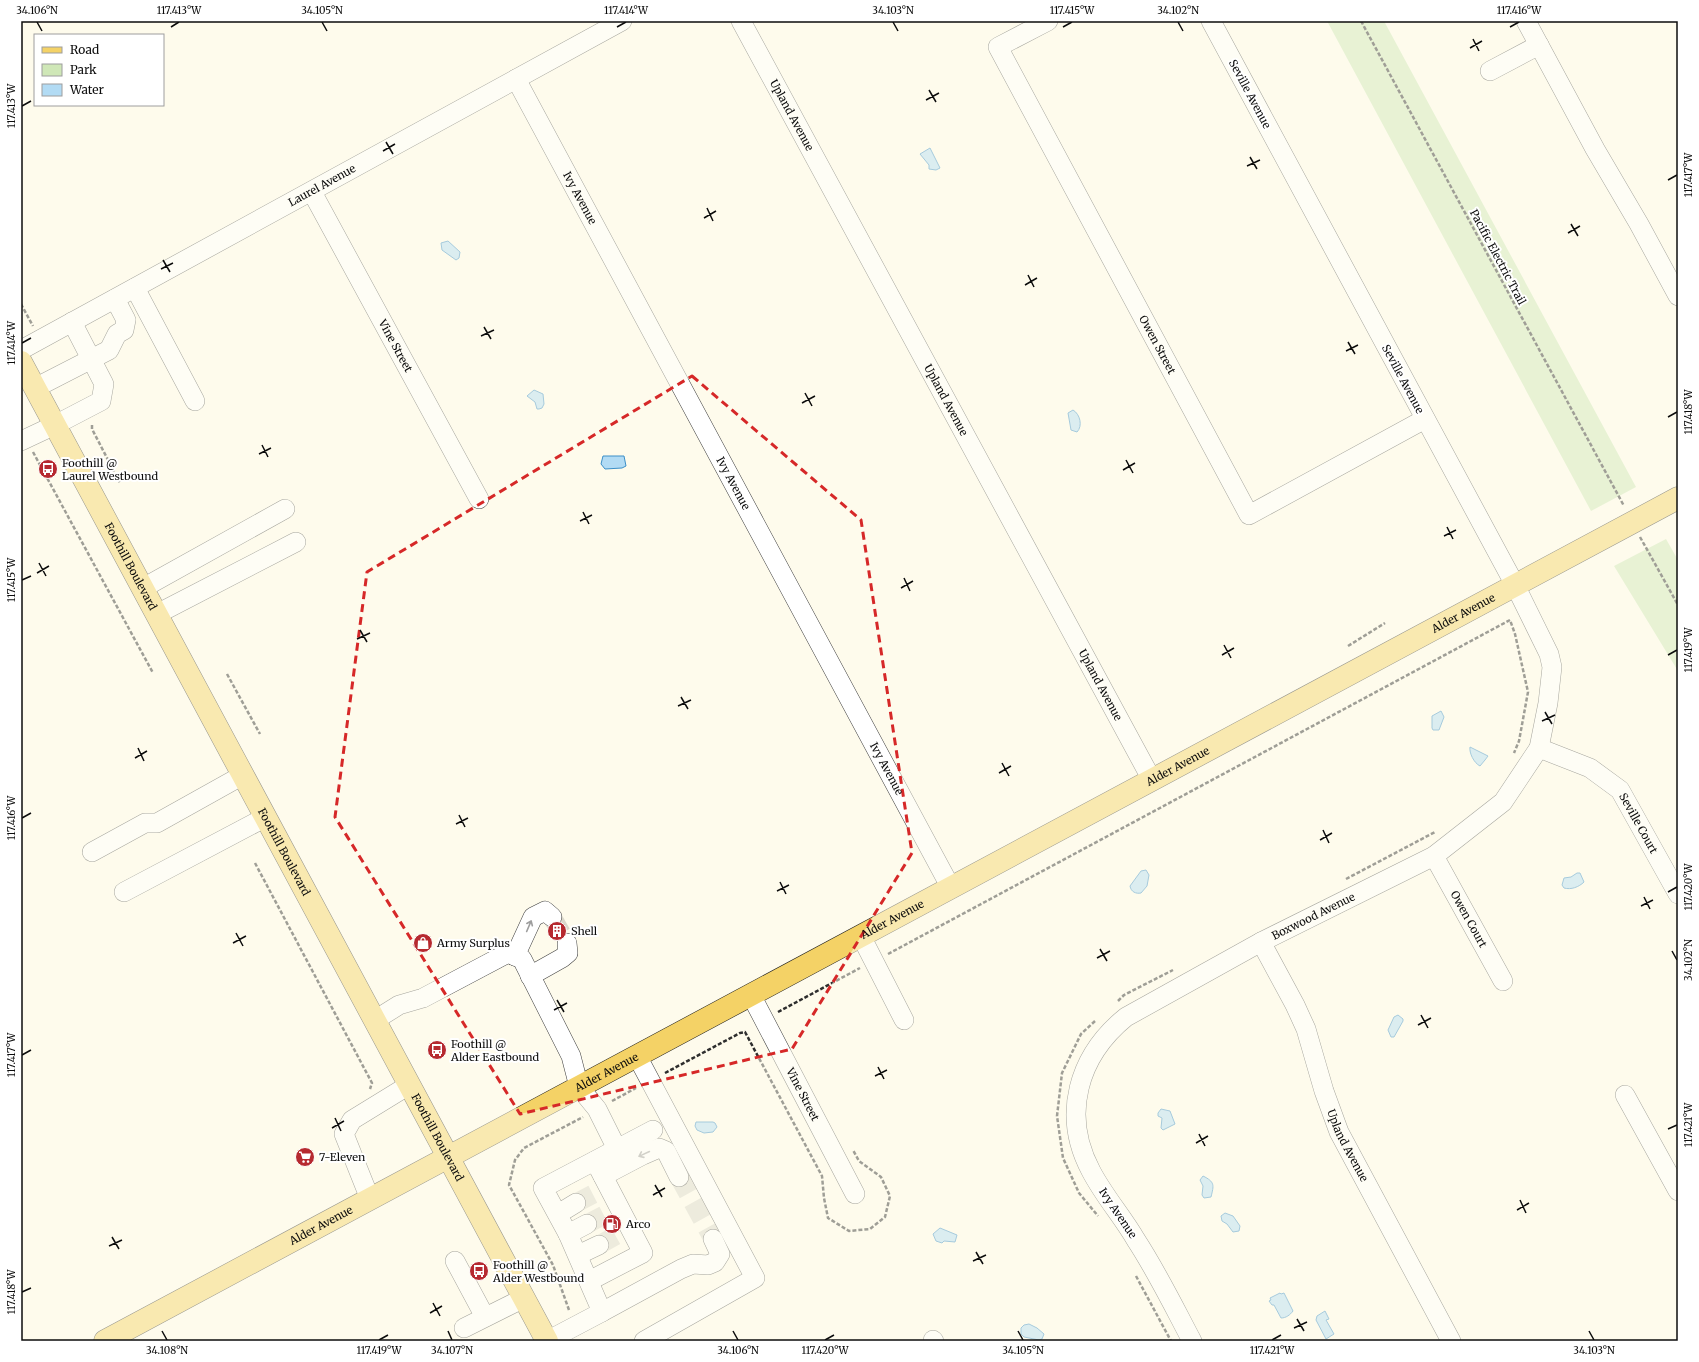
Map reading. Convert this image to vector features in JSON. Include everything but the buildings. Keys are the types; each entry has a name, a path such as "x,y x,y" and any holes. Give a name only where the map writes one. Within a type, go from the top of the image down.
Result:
{"main road":[{"name":"Foothill Boulevard","path":"21,362 547,1341"},
{"name":"Alder Avenue","path":"105,1341 1678,498"}],"street":[{"name":"Laurel Avenue","path":"21,350 622,21"},
{"name":"Upland Avenue","path":"741,21 1152,780"},
{"name":"Owen Street","path":"1048,21 998,47 1249,515 1425,419"},
{"name":"Seville Avenue","path":"1211,21 1515,585 1549,654 1552,667 1548,703 1539,748"},
{"path":"1526,21 1595,149 1639,224 1678,296"},
{"path":"1490,70 1539,45"},
{"name":"Ivy Avenue","path":"516,79 951,888"},
{"name":"Vine Street","path":"312,192 479,499"},
{"path":"135,288 195,401"},
{"path":"35,388 109,350 117,334 124,330 126,320 115,299"},
{"path":"24,440 101,401 104,384 72,322"},
{"path":"143,588 285,509"},
{"path":"157,614 296,542"},
{"name":"Boxwood Avenue","path":"1081,1076 1097,1046 1111,1029 1126,1017 1261,942 1434,856 1503,802 1539,748"},
{"name":"Seville Court","path":"1539,748 1590,768 1620,790 1678,894"},
{"path":"92,852 145,823 157,823 243,775"},
{"path":"124,892 266,817"},
{"name":"Owen Court","path":"1434,856 1503,981"},
{"path":"515,956 533,916 545,911 552,917"},
{"path":"861,936 904,1020"},
{"name":"Upland Avenue","path":"1261,942 1295,1005 1306,1029 1324,1091 1339,1132 1451,1341"},
{"path":"530,976 562,958 568,952 567,943"},
{"path":"375,1020 399,1005 423,998 508,953 515,956 522,960 571,1056 579,1087 597,1109 617,1149"},
{"name":"Vine Street","path":"751,995 854,1194"},
{"path":"637,1056 755,1278 644,1341"},
{"name":"Ivy Avenue","path":"1081,1076 1076,1112 1080,1144 1090,1170 1143,1251 1192,1341"},
{"path":"370,1199 344,1134 352,1120 409,1085"},
{"path":"1625,1095 1678,1191"},
{"path":"601,1179 617,1149 653,1130"},
{"path":"602,1312 590,1281 568,1234 543,1188 601,1179 643,1154 659,1148 666,1151 679,1177"},
{"path":"590,1281 643,1253 626,1230 601,1179"},
{"path":"558,1214 576,1203"},
{"path":"568,1234 587,1224"},
{"path":"547,1341 681,1268 693,1264 708,1265 716,1262 720,1254 713,1238"},
{"path":"578,1256 598,1245"},
{"path":"455,1261 485,1317"},
{"path":"464,1328 524,1298"}],"path":[{"name":"Pacific Electric Trail","path":"1361,21 1621,501"},
{"path":"21,304 33,326"},
{"path":"93,422 92,429 120,483"},
{"path":"24,440 153,673"},
{"path":"1644,544 1678,605"},
{"path":"778,1013 1510,620 1515,634 1528,692 1519,741 1511,759"},
{"path":"1348,646 1385,623"},
{"path":"227,674 260,734"},
{"path":"1340,882 1437,831"},
{"path":"255,864 372,1083 369,1091 375,1106"},
{"path":"1113,1005 1124,995 1180,966"},
{"path":"1057,1116 1062,1073 1081,1034 1097,1019"},
{"path":"577,1325 570,1312 553,1265 509,1185 515,1160 524,1148 740,1033 745,1032 822,1176 828,1218 849,1231 870,1229 885,1217 890,1196 881,1177 859,1161 852,1148"}],"highlighted area":[{"path":"692,376 861,520 912,853 792,1049 520,1114 335,817 367,572"}],"green space":[{"path":"1327,21 1384,21 1636,487 1591,511"},
{"path":"1666,539 1678,560 1678,671 1614,566"}],"water":[{"path":"930,148 940,168 936,170 929,169 929,165 920,154"},
{"path":"448,241 460,252 459,258 456,260 442,250 441,243"},
{"path":"534,390 543,394 544,404 542,408 537,409 535,402 527,396"},
{"path":"1073,410 1080,420 1080,427 1077,432 1071,430 1068,413"},
{"path":"603,456 624,456 626,466 622,468 605,469 601,464"},
{"path":"1441,711 1444,717 1439,730 1433,730 1432,716"},
{"path":"1470,747 1488,756 1480,766 1472,758"},
{"path":"1146,870 1149,875 1147,886 1141,893 1134,892 1131,890 1130,886 1141,871"},
{"path":"1577,873 1580,873 1584,882 1575,888 1564,888 1562,885 1564,878 1571,877"},
{"path":"1398,1015 1403,1019 1403,1021 1394,1037 1391,1037 1388,1030 1394,1017"},
{"path":"1161,1109 1170,1111 1175,1124 1163,1130 1161,1128 1162,1118 1158,1116"},
{"path":"696,1122 713,1122 717,1127 713,1132 704,1133 697,1130 695,1126"},
{"path":"1203,1176 1210,1180 1213,1184 1211,1197 1204,1198 1202,1195 1203,1186 1200,1180"},
{"path":"1225,1213 1233,1216 1240,1226 1239,1231 1233,1232 1227,1224 1222,1221 1221,1216"},
{"path":"940,1228 957,1235 955,1242 944,1241 942,1243 936,1241 933,1234"},
{"path":"1280,1293 1284,1293 1293,1311 1291,1314 1283,1318 1281,1318 1274,1305 1272,1305 1269,1301 1271,1300 1270,1298"},
{"path":"1325,1311 1329,1319 1326,1320 1334,1334 1326,1339 1316,1320 1317,1316"},
{"path":"1029,1324 1044,1334 1042,1339 1039,1340 1024,1337 1021,1334 1021,1328 1024,1325"}],"tunnel":[{"path":"552,917 567,943"},
{"path":"679,1177 713,1239"},
{"path":"576,1203 599,1191"},
{"path":"587,1224 610,1212"},
{"path":"599,1245 622,1232"}],"place":[{"name":"Foothill @ Laurel Westbound","path":"48,469"},
{"name":"Shell","path":"557,931"},
{"name":"Army Surplus","path":"423,943"},
{"name":"Foothill @ Alder Eastbound","path":"437,1050"},
{"name":"7-Eleven","path":"305,1157"},
{"name":"Arco","path":"612,1224"},
{"name":"Foothill @ Alder Westbound","path":"479,1271"}]}
